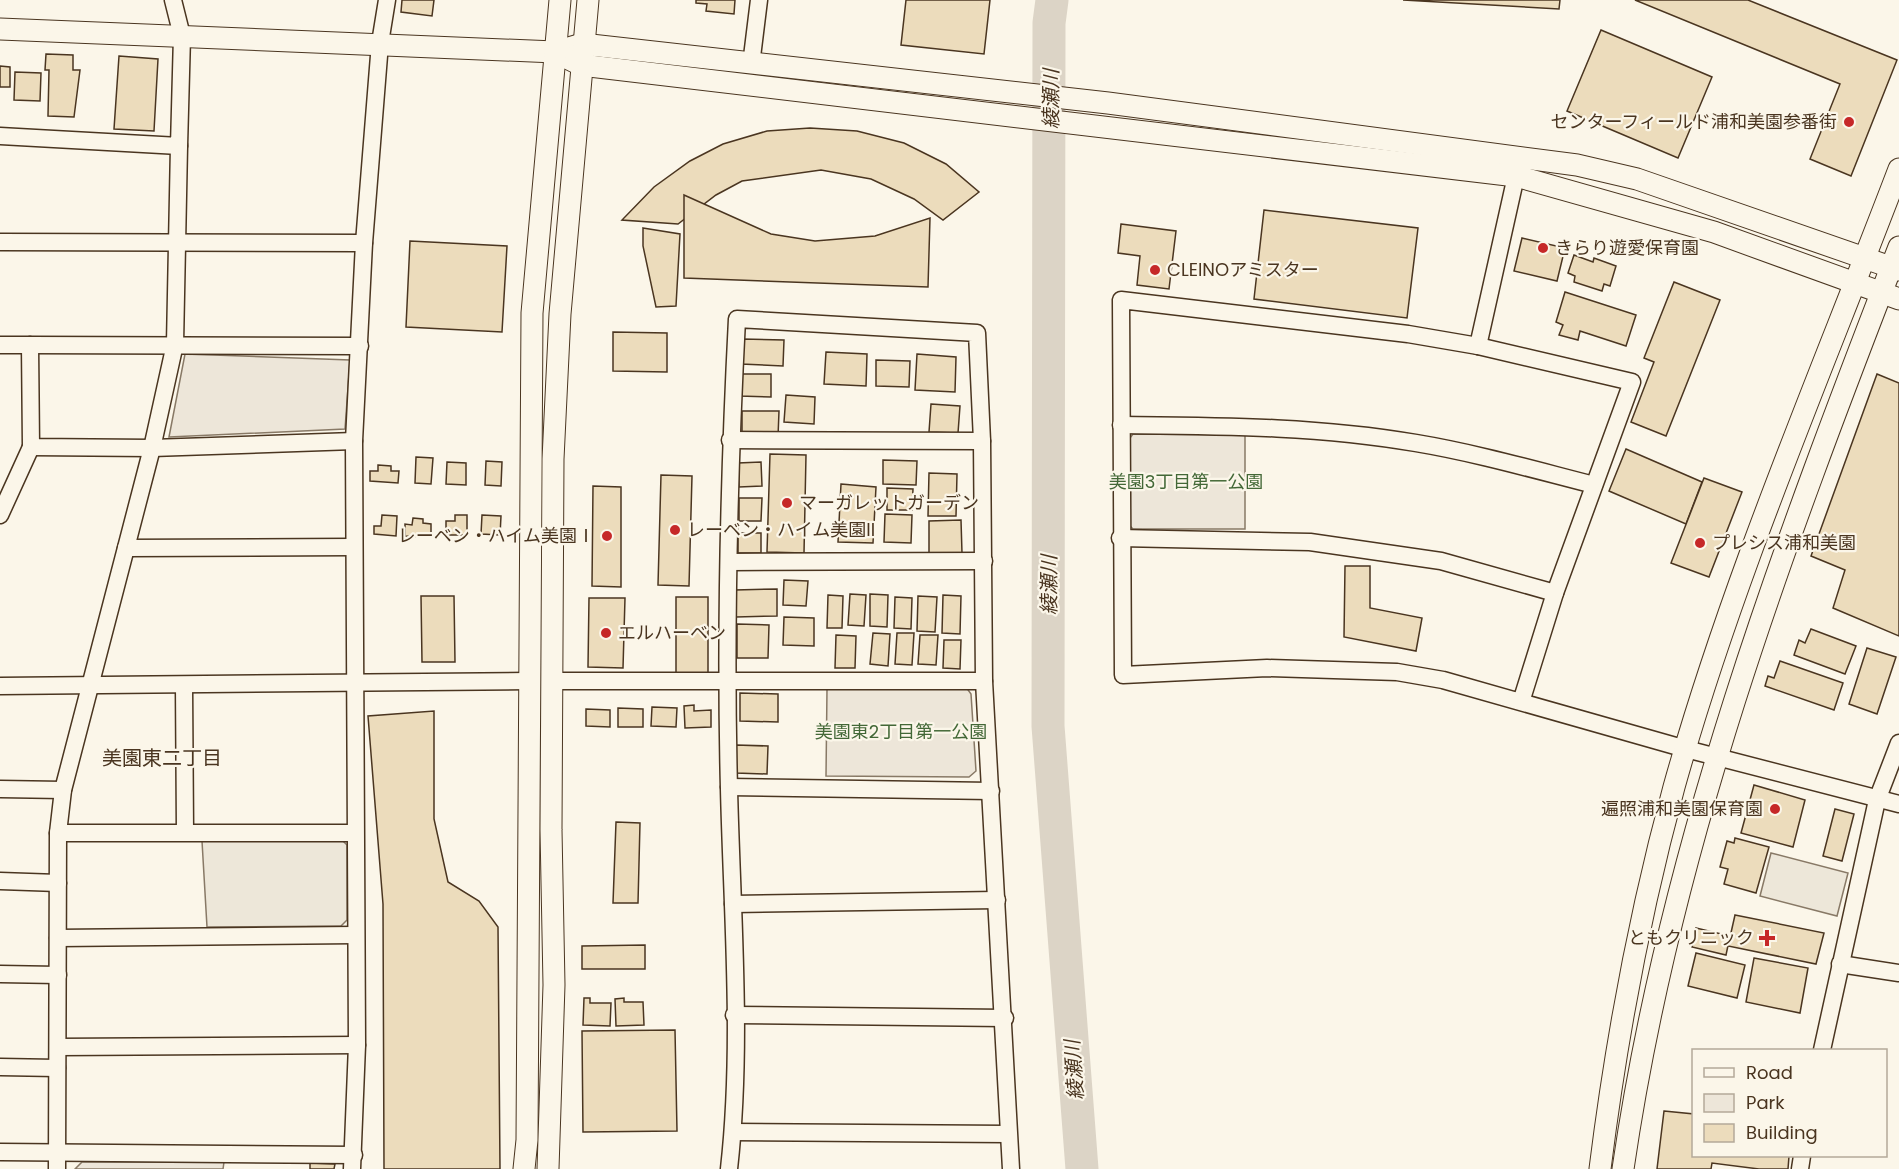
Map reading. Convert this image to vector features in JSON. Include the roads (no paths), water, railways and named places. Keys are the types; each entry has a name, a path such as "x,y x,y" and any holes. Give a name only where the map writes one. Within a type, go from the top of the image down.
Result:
{"street":[{"path":"57,1169 58,833 63,790 152,448 175,344 182,36 173,0"},
{"path":"0,1152 57,1151 353,1162 357,1045 354,833 354,441 364,243 380,43 387,0"},
{"path":"524,1169 527,1140 532,313 560,0"},
{"path":"548,1169 554,985 551,830 554,448 560,314 582,44 588,0"},
{"path":"751,65 759,0"},
{"path":"0,29 555,52 582,44 751,65 1108,103 1577,165 1637,179 1895,268"},
{"path":"555,52 581,65 1516,176 1714,232 1890,296"},
{"path":"0,136 179,146"},
{"path":"1600,1169 1616,1060 1636,951 1674,788 1731,608 1766,511 1899,170"},
{"path":"1479,346 1516,176"},
{"path":"0,242 364,243"},
{"path":"1623,1169 1640,1062 1661,959 1715,757 1760,618 1890,296 1899,247"},
{"path":"1521,702 1555,592 1632,382 1479,346 1408,334 1121,300 1120,538 1123,675 1267,668 1397,672 1443,680 1715,757 1899,804"},
{"path":"729,1169 733,1132 734,1015 729,787 730,440 737,319 977,333 982,441 984,681 1005,1018 1011,1169"},
{"path":"0,345 360,346"},
{"path":"0,515 31,447 30,345"},
{"path":"1121,425 1246,426 1336,432 1417,443 1495,459 1594,486"},
{"path":"730,440 982,441"},
{"path":"31,447 152,448 354,441"},
{"path":"1120,538 1310,542 1441,561 1555,592"},
{"path":"126,548 353,547"},
{"path":"730,562 984,561"},
{"path":"0,686 528,681"},
{"path":"552,681 729,683 984,681"},
{"path":"184,686 185,832"},
{"path":"1822,1049 1877,800 1899,743"},
{"path":"729,787 991,791"},
{"path":"0,789 63,790"},
{"path":"58,833 354,833"},
{"path":"0,881 58,883"},
{"path":"733,904 997,900"},
{"path":"58,938 355,935"},
{"path":"1840,964 1899,973"},
{"path":"0,974 58,975"},
{"path":"734,1015 1005,1018"},
{"path":"58,1047 357,1045"},
{"path":"0,1067 57,1068"},
{"path":"733,1132 1008,1134"}],"waterway":[{"name":"綾瀬川","path":"1052,0 1049,23 1048,726 1082,1169"}],"place":[{"name":"センターフィールド浦和美園参番街","path":"1849,122"},
{"name":"きらり遊愛保育園","path":"1543,248"},
{"name":"CLEINOアミスター","path":"1155,270"},
{"name":"マーガレットガーデン","path":"787,503"},
{"name":"レーベン・ハイム美園II","path":"675,530"},
{"name":"レーベン・ハイム美園Ⅰ","path":"607,536"},
{"name":"プレシス浦和美園","path":"1700,543"},
{"name":"エルハーベン","path":"606,633"},
{"name":"遍照浦和美園保育園","path":"1775,809"},
{"name":"ともクリニック","path":"1767,938"}],"district":[{"name":"美園東二丁目","path":"162,758"}],"park label":[{"name":"美園3丁目第一公園","path":"1186,482"},
{"name":"美園東2丁目第一公園","path":"901,732"}]}
